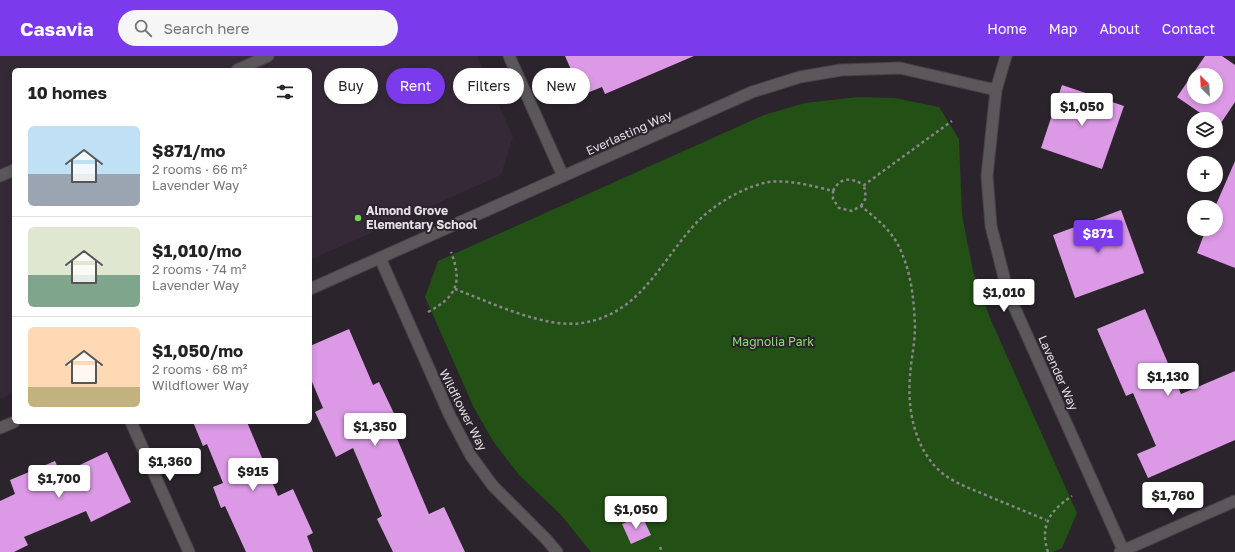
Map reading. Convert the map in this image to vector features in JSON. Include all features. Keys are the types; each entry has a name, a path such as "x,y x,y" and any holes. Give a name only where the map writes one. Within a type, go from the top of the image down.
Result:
{"street":[{"path":"241,68 268,56"},
{"path":"509,56 563,176"},
{"name":"Lavender Way","path":"1006,56 996,90 987,176 991,226 1008,293 1122,552"},
{"name":"Everlasting Way","path":"312,288 752,92 800,77 841,70 900,68 996,90"},
{"path":"0,176 12,171"},
{"name":"Wildflower Way","path":"380,258 450,416 471,456 493,486 546,538 557,552"},
{"path":"0,428 12,423"},
{"path":"132,424 189,552"},
{"path":"1122,552 1235,500"}],"path":[{"path":"864,185 952,121"},
{"path":"844,179 853,179 864,185 866,198 861,206 852,211 839,208 833,199 833,191 837,183 844,179"},
{"path":"455,288 549,322 581,324 608,317 628,305 699,220 730,196 765,183 797,183 833,191"},
{"path":"861,206 884,225 896,242 907,265 912,287 915,329 910,378 913,419 917,438 941,472 954,482 1046,520"},
{"path":"428,312 442,304 450,297 455,288 457,275 451,252"},
{"path":"1048,552 1045,545 1046,520 1058,506 1072,496"},
{"path":"660,547 662,552"}],"shaded area":[{"name":"Almond Grove Elementary School","path":"0,56 477,56 482,68 453,68 453,104 498,104 513,137 501,175 312,259 312,68 12,68 12,394 0,399"}],"green space":[{"name":"Magnolia Park","path":"858,97 895,98 939,107 959,139 962,215 973,271 990,318 1077,513 1062,548 1053,552 591,552 561,515 519,475 493,441 474,408 425,297 438,261 764,115 805,103"}],"building":[{"path":"565,56 694,56 605,94 602,87 590,92 590,68 570,68"},
{"path":"1205,56 1222,56 1235,65 1235,102 1223,120 1223,112 1199,112 1187,104 1223,104 1223,68 1197,68"},
{"path":"1187,82 1187,104 1177,97"},
{"path":"1062,85 1124,106 1102,169 1041,148"},
{"path":"1235,161 1235,268 1197,253 1203,236 1223,236 1223,200 1218,200 1222,192 1223,192 1223,189"},
{"path":"1121,210 1144,273 1075,298 1053,235"},
{"path":"1145,309 1181,394 1235,371 1235,440 1148,478 1137,454 1156,446 1133,393 1126,396 1097,329"},
{"path":"349,329 373,385 379,382 400,426 393,429 429,514 444,507 465,552 393,552 377,519 382,516 353,448 336,457 315,412 323,408 312,382 312,345"},
{"path":"194,424 248,424 278,496 293,489 313,533 307,536 313,552 246,552 225,506 221,508 213,487 223,483 207,444 203,446"},
{"path":"107,452 131,502 91,522 86,511 24,537 28,545 14,552 0,552 0,501 15,494 10,480 55,461 61,474"},
{"path":"642,516 651,535 631,544 622,524"}],"place":[{"name":"Almond Grove Elementary School","path":"358,218"}]}
